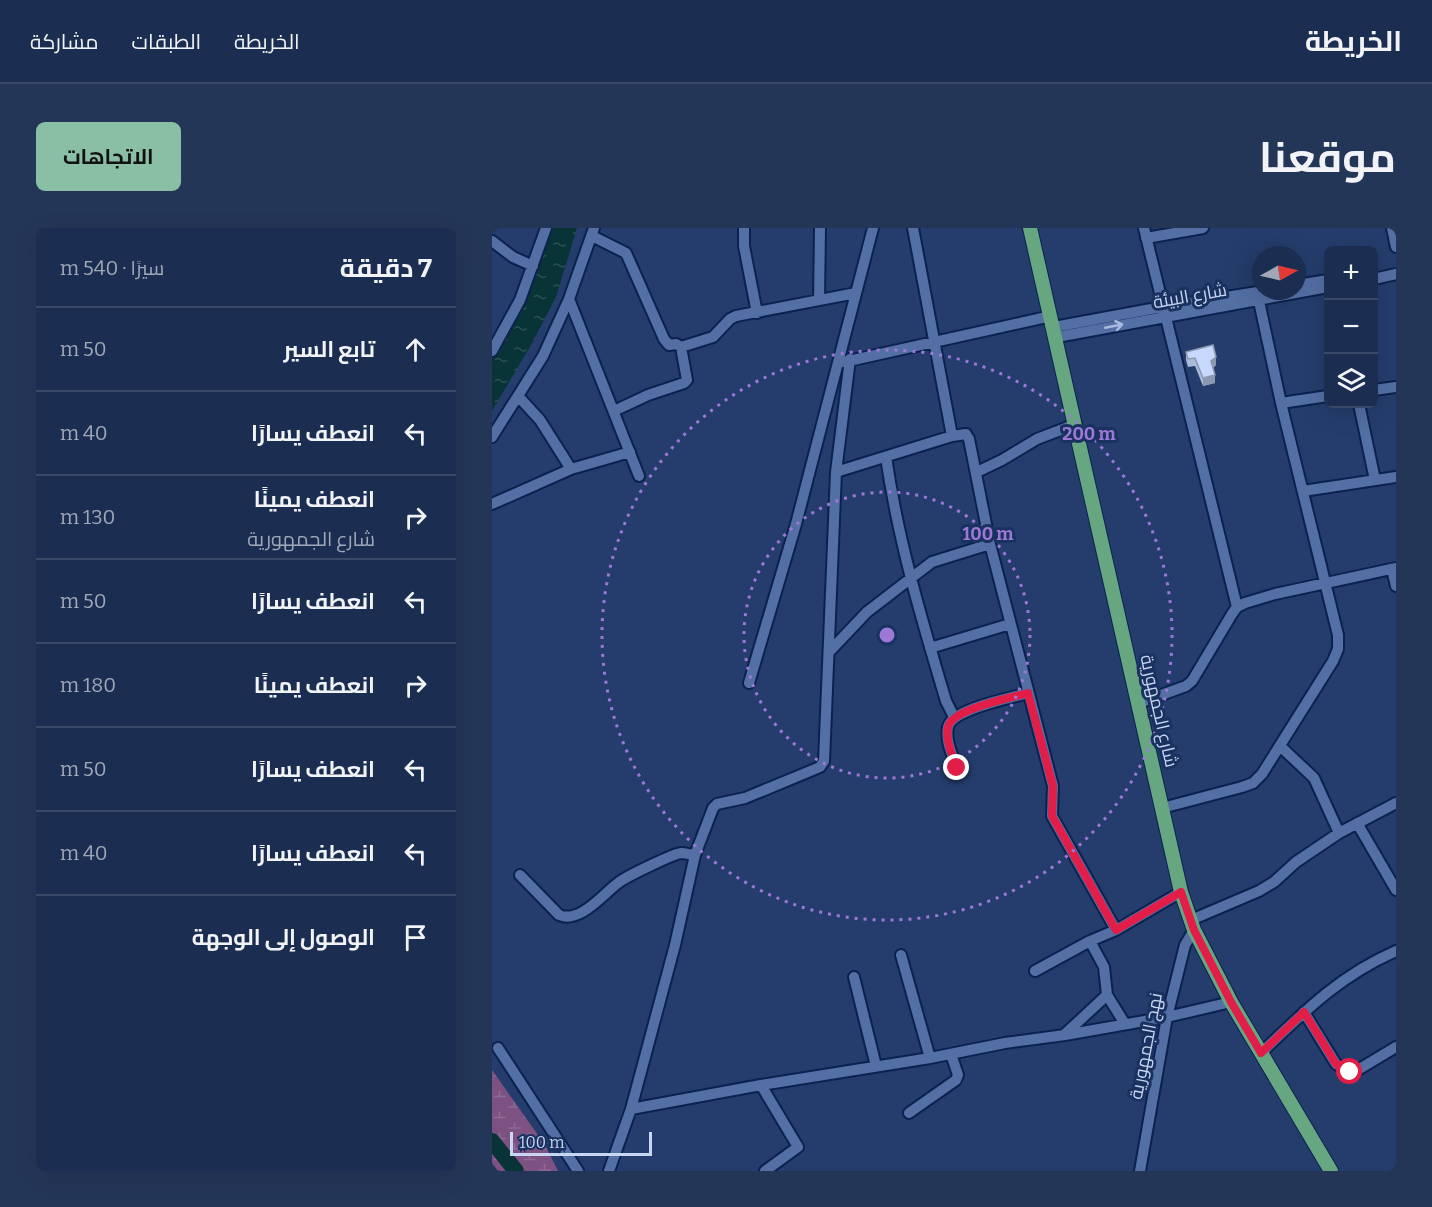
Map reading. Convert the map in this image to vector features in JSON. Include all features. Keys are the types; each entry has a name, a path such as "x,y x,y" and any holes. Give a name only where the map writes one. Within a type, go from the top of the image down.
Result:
{"main road":[{"name":"شارع الجمهورية","path":"1030,228 1181,892 1192,925 1231,1002 1331,1171"}],"street":[{"path":"492,351 520,300 546,228"},
{"path":"744,228 745,254 757,313"},
{"path":"819,300 820,228"},
{"path":"749,682 796,524 873,228"},
{"path":"913,228 952,436"},
{"path":"1203,228 1145,233 1237,607"},
{"path":"1392,228 1396,247"},
{"path":"492,437 543,356 569,299 593,232 626,253 664,339 669,345 676,344 681,347 713,337 732,317 856,293"},
{"path":"492,241 513,257 533,266"},
{"path":"1378,271 1396,268"},
{"path":"1378,278 1396,274"},
{"path":"1306,284 1324,281"},
{"name":"شارع البيئة","path":"1306,290 1324,288"},
{"name":"شارع البيئة","path":"837,365 850,359 934,341 1163,312 1252,296"},
{"path":"569,299 639,476"},
{"path":"1162,808 1242,787 1252,783 1262,774 1334,661 1338,649 1338,636 1281,403 1261,300"},
{"path":"614,411 687,380 681,347"},
{"path":"609,1171 631,1109 672,956 695,855 714,806 745,798 822,765 836,472 850,359"},
{"path":"1378,389 1396,387"},
{"path":"518,396 540,420 572,469"},
{"path":"1281,403 1324,397"},
{"path":"1360,408 1375,480"},
{"path":"976,472 1002,460 1037,439 1076,424"},
{"path":"836,472 952,436 966,434 969,439 990,544 1053,786 1052,816 1116,930"},
{"path":"492,504 572,469 630,452"},
{"path":"886,457 893,504 910,577 946,701 954,717"},
{"path":"1303,491 1396,477"},
{"path":"829,652 867,612 932,562 990,544"},
{"path":"1139,703 1186,686 1192,681 1237,607 1275,594 1394,569 1396,586"},
{"path":"930,648 1010,624"},
{"path":"957,768 947,740 948,728 954,717 1028,693"},
{"path":"1280,746 1314,778 1339,833"},
{"path":"1192,925 1274,882 1291,865 1339,833 1396,803"},
{"path":"1357,823 1396,890"},
{"path":"520,875 559,915 564,916 588,910 629,876 680,853 695,855"},
{"path":"1035,972 1090,941 1116,930 1181,892"},
{"name":"نهج الجمهورية","path":"1140,1171 1167,1017 1192,925"},
{"path":"1090,941 1104,967 1107,995 1125,1024"},
{"path":"1261,1053 1337,983 1396,951"},
{"path":"901,955 930,1058"},
{"path":"855,977 876,1066"},
{"path":"1065,1035 1107,995"},
{"path":"631,1109 1167,1017 1231,1002"},
{"path":"1304,1012 1336,1064 1350,1072 1356,1071 1396,1047"},
{"path":"498,1048 578,1171"},
{"path":"909,1113 956,1080 958,1076 951,1054"},
{"path":"761,1085 798,1147 765,1171"}],"green space":[{"path":"492,1070 545,1145 558,1171 498,1171 492,1163"}],"water":[{"path":"548,228 577,228 556,297 492,411 492,358 507,333"}],"building":[{"path":"1213,345 1216,357 1211,361 1215,375 1203,378 1195,358 1188,359 1186,352"}],"waterway":[{"path":"492,1141 516,1171"}],"route":[{"path":"957,768 947,740 948,728 954,717 1028,693 1053,786 1052,816 1116,930 1181,892 1194,930 1231,1002 1261,1053 1304,1012 1336,1064 1350,1072"}]}
